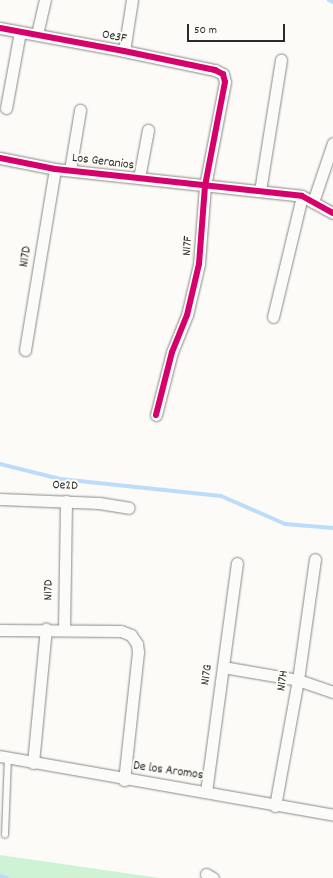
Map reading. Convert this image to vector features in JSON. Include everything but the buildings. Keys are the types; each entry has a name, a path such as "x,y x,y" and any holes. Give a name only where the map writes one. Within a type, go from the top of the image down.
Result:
{"street":[{"path":"37,34 45,0"},
{"path":"124,51 132,0"},
{"name":"Oe3F","path":"0,28 124,51 215,70 223,74"},
{"path":"6,108 20,32"},
{"path":"260,191 281,60"},
{"name":"N17F","path":"156,415 172,352 187,315 199,264 205,186 225,82 223,74"},
{"path":"70,170 80,110"},
{"path":"139,178 148,130"},
{"path":"313,202 333,143"},
{"name":"Los Geranios","path":"0,158 55,169 302,196"},
{"name":"N17D","path":"25,350 55,169"},
{"path":"273,317 302,196 333,213"},
{"name":"Oe2D","path":"0,500 99,503 129,508"},
{"name":"N17D","path":"64,630 66,501"},
{"name":"N17H","path":"275,806 298,680 314,559"},
{"name":"N17G","path":"206,792 237,563"},
{"path":"34,763 46,629"},
{"path":"0,630 46,629 121,631 131,635 138,644 124,780"},
{"path":"223,667 298,680 333,692"},
{"name":"De los Aromos","path":"4,756 124,780 206,792 275,806 333,815"}],"lane":[{"path":"4,756 5,834"}],"green space":[{"path":"0,855 160,878 0,878"}],"waterway":[{"path":"329,0 333,2"},
{"path":"0,464 60,479 221,496 285,524 333,528"},
{"path":"0,876 7,878"}],"cycle path":[{"path":"0,28 124,51 215,70 223,74 225,82 205,186 199,264 187,315 172,352 156,415"},
{"path":"0,158 55,169 302,196 333,213"}]}
